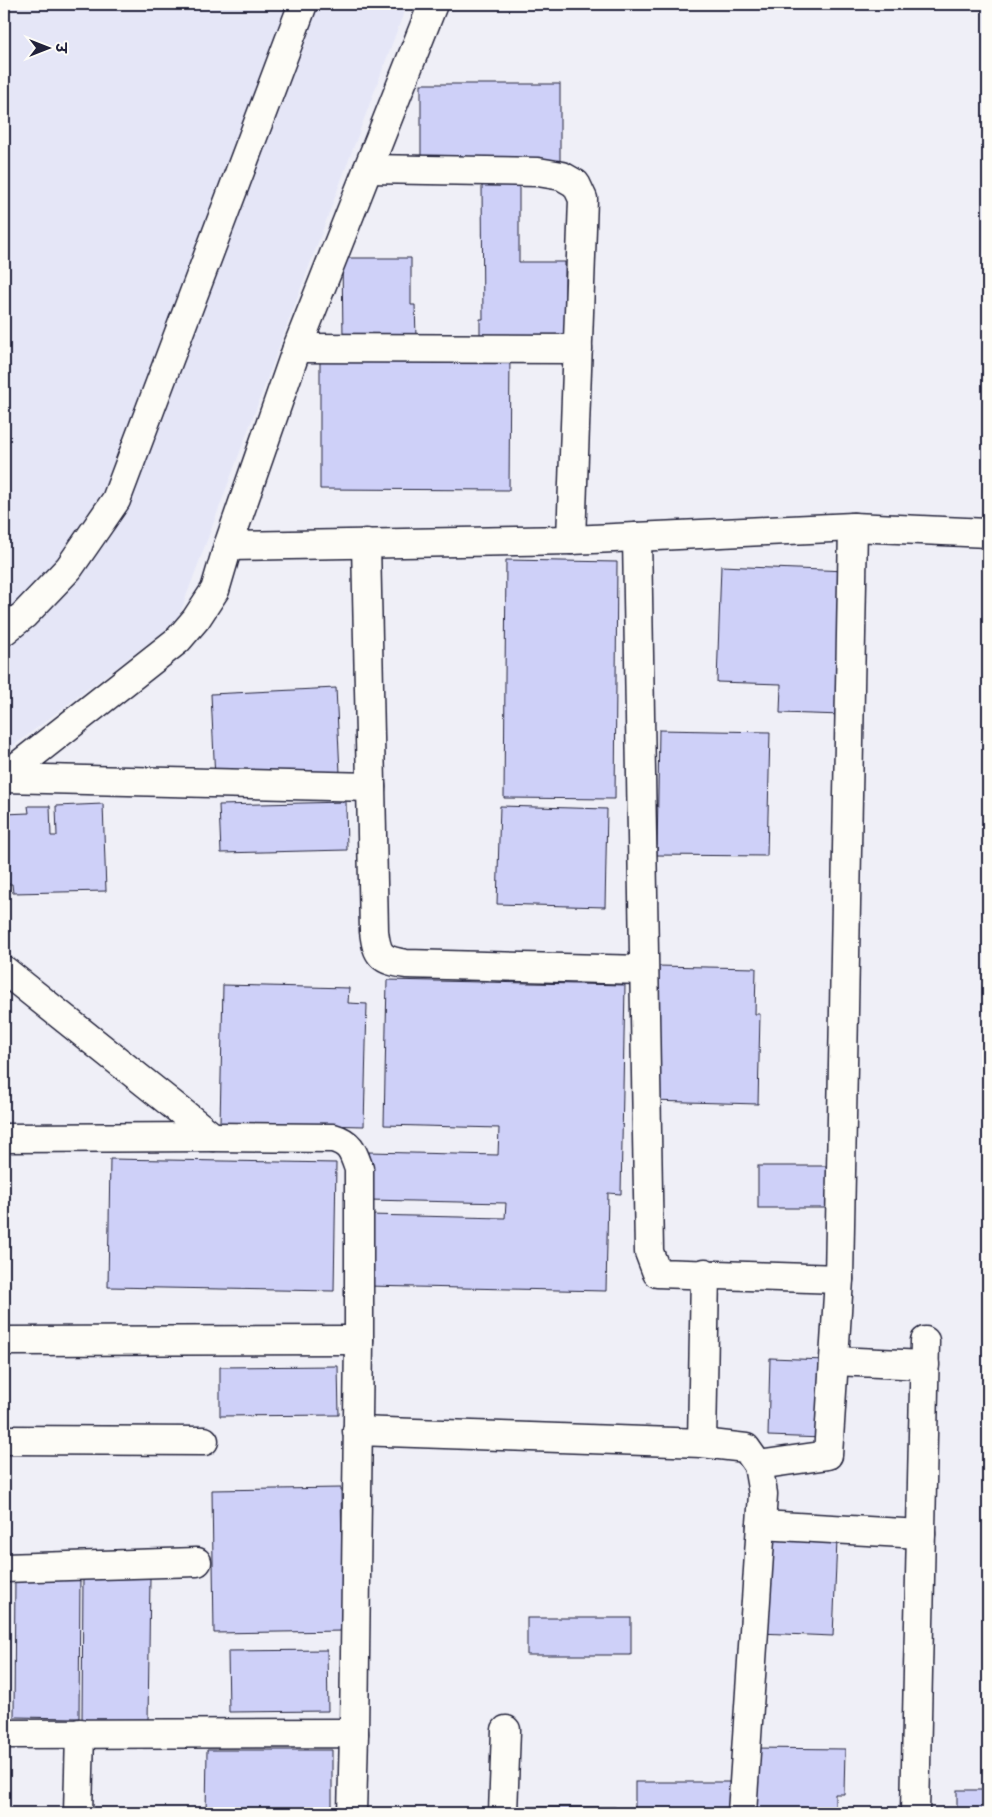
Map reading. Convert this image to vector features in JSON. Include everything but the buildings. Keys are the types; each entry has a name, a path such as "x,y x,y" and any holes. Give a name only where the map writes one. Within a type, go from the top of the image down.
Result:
{"street":[{"path":"4,631 24,615 69,568 116,500 303,4"},
{"path":"4,777 178,640 196,619 215,590 228,546 297,348 433,4"},
{"path":"368,169 538,172 562,176 576,184 583,199 571,540"},
{"path":"297,348 578,349"},
{"path":"228,546 571,540 852,528 988,533"},
{"path":"758,1465 828,1455 839,1279 852,528"},
{"path":"637,537 649,1252 657,1273 705,1273 839,1279"},
{"path":"366,543 376,949 389,962 406,964 644,970"},
{"path":"4,777 372,787"},
{"path":"4,970 213,1137"},
{"path":"4,1138 333,1138 344,1141 353,1152 358,1168 359,1340 356,1431 352,1813"},
{"path":"702,1443 705,1273"},
{"path":"4,1341 359,1340"},
{"path":"834,1360 925,1353 915,1813"},
{"path":"356,1431 702,1443 746,1448 758,1465 763,1494 742,1813"},
{"path":"4,1440 204,1441"},
{"path":"761,1526 921,1534"},
{"path":"4,1568 197,1562"},
{"path":"503,1813 506,1730"},
{"path":"4,1734 354,1732"},
{"path":"78,1813 80,1733"}],"shaded area":[{"path":"4,4 407,4 177,621 4,753"}]}
